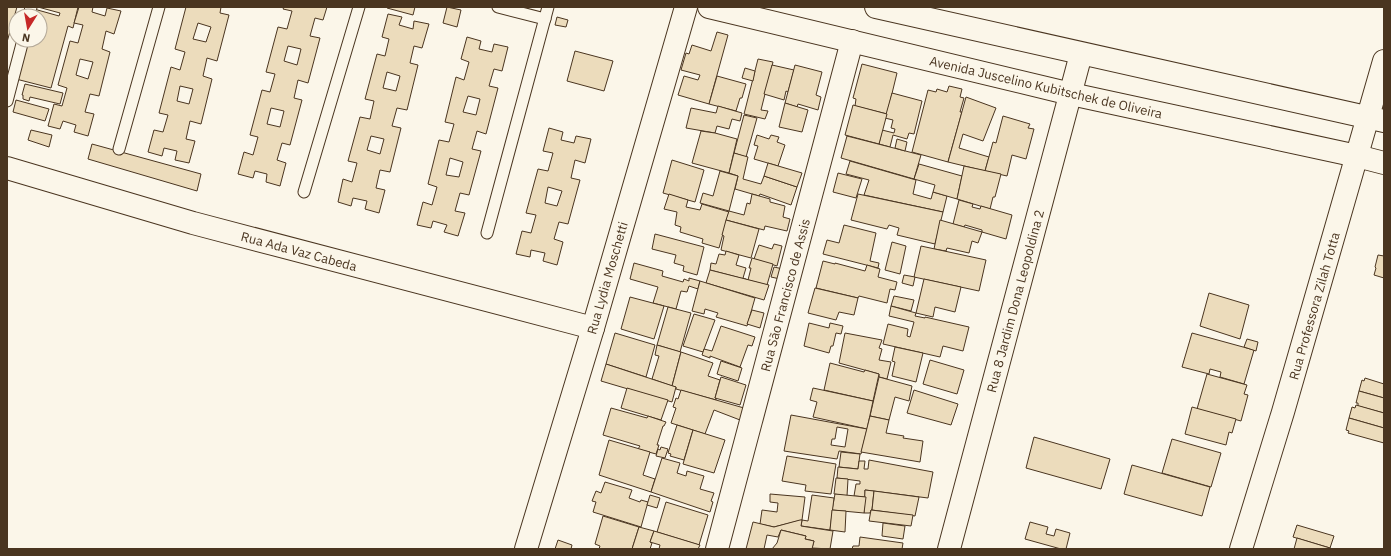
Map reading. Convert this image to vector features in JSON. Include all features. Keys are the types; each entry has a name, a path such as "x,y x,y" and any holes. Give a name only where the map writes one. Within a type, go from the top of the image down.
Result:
{"street":[{"name":"Rua Lydia Moschetti","path":"526,549 593,328 686,7"},
{"name":"Avenida Juscelino Kubitschek de Oliveira","path":"709,7 1070,94 1357,156 1384,164"},
{"path":"876,7 1376,119"},
{"name":"Rua São Francisco de Assis","path":"717,549 852,41"},
{"name":"Rua 8 Jardim Dona Leopoldina 2","path":"948,549 1081,54"},
{"name":"Rua Professora Zilah Totta","path":"1241,549 1284,412 1357,156 1376,119 1384,61"},
{"name":"Rua Ada Vaz Cabeda","path":"7,168 193,223 593,328"}],"lane":[{"path":"119,149 159,7"},
{"path":"304,192 359,7"},
{"path":"498,7 545,19"},
{"path":"487,233 548,7"},
{"path":"7,101 21,48"}],"building":[{"path":"7,7 17,7 8,8 7,42"},
{"path":"38,7 78,7 73,28 68,26 51,88 16,79 24,48 48,48 48,13 59,16 60,13 48,10 48,8"},
{"path":"79,7 93,7 92,12 105,16 107,8 121,11 114,34 106,31 102,49 110,52 99,96 90,94 85,112 94,114 88,136 74,132 76,125 63,121 60,129 48,126 54,104 62,106 67,88 58,85 70,41 78,43 83,25 74,23","holes":["80,59 93,62 88,79 76,75"]},
{"path":"186,7 221,7 220,13 229,15 217,61 207,58 203,76 212,79 201,124 190,121 186,139 195,141 189,163 175,160 177,151 164,148 162,156 148,152 154,130 163,132 168,115 159,113 171,67 180,70 185,52 175,49","holes":["198,23 211,27 206,42 193,39","180,86 193,89 189,104 177,101"]},
{"path":"284,7 327,7 323,20 315,18 310,36 320,38 308,83 298,80 294,98 302,100 290,145 282,143 277,160 286,163 280,186 266,182 267,174 255,171 253,178 238,174 244,152 253,155 258,137 250,135 262,90 270,92 275,74 266,72 278,27 287,29 292,11 283,9","holes":["288,46 301,49 297,65 284,61","271,108 284,111 280,127 267,124"]},
{"path":"387,7 415,7 413,15"},
{"path":"447,7 461,10 457,27 443,23"},
{"path":"388,14 402,17 399,25 413,29 414,21 429,24 422,48 414,46 410,63 418,65 407,110 397,108 392,126 401,128 390,172 380,170 376,188 385,190 379,213 365,209 367,201 353,198 351,206 338,202 343,179 352,182 357,163 348,161 360,117 370,119 374,101 365,99 377,54 385,56 389,39 382,37","holes":["387,72 400,76 396,91 383,88","371,136 384,139 380,154 367,150"]},
{"path":"557,17 568,20 566,27 555,25"},
{"path":"717,32 728,35 709,104 678,95 684,76 698,80 700,75 681,70 686,53 689,54 692,45 711,51"},
{"path":"467,37 481,41 479,49 492,52 494,44 508,47 502,71 494,69 489,86 498,88 486,134 477,131 472,149 481,151 469,195 460,193 455,211 465,213 458,236 444,232 447,225 433,221 431,228 417,225 423,202 432,205 437,187 428,184 439,140 449,142 454,124 445,122 456,77 464,80 469,62 461,59","holes":["468,96 480,99 476,115 463,112","450,158 463,162 459,177 446,175"]},
{"path":"575,51 613,61 604,91 567,81"},
{"path":"758,59 773,62 761,110 768,111 765,119 744,114"},
{"path":"862,64 897,73 887,114 855,106 856,99 853,98"},
{"path":"772,65 794,70 788,92 786,91 784,100 764,94"},
{"path":"795,65 822,72 816,95 821,97 818,110 798,104 797,107 785,103"},
{"path":"745,68 755,71 753,81 742,78"},
{"path":"717,76 746,84 736,111 709,104"},
{"path":"25,84 63,93 60,104 30,97 29,101 23,99 22,95"},
{"path":"949,86 962,89 960,97 964,98 960,112 962,112 948,162 912,152 928,90 936,92 937,89 947,92"},
{"path":"892,93 922,101 914,134 909,133 907,139 893,135 890,147 879,144 882,130 894,133 895,129 891,128 893,120 885,118"},
{"path":"966,97 996,108 983,141 963,134 959,148 989,157 985,171 948,162"},
{"path":"16,100 49,109 45,121 13,112"},
{"path":"785,103 808,110 802,132 779,127"},
{"path":"853,105 887,114 879,144 845,135"},
{"path":"718,106 742,113 740,121 732,119 729,129 717,126 715,133 686,128 691,108 716,113"},
{"path":"744,115 757,118 746,157 734,153"},
{"path":"1003,116 1030,124 1028,128 1034,129 1026,159 1012,155 1007,176 985,171 993,142 996,143"},
{"path":"549,128 563,132 561,140 574,143 576,136 591,139 585,163 575,160 571,178 580,180 568,224 559,222 554,239 563,242 557,265 543,261 545,253 531,250 530,257 516,254 522,231 531,233 536,215 526,213 538,169 548,171 553,153 543,151","holes":["548,187 562,191 557,206 545,203"]},
{"path":"31,130 52,135 49,147 28,140"},
{"path":"701,131 737,139 729,173 692,163"},
{"path":"757,135 769,139 771,135 779,137 777,142 785,145 778,166 754,159 758,146 754,145"},
{"path":"847,136 921,155 914,179 841,158"},
{"path":"897,139 907,142 905,151 895,148"},
{"path":"92,144 201,174 197,191 88,159"},
{"path":"734,153 748,157 743,179 761,184 764,176 797,187 791,205 760,194 759,196 735,189 738,176 729,173"},
{"path":"672,160 704,170 695,202 663,193"},
{"path":"850,161 916,180 913,194 931,199 933,192 947,196 943,212 864,195 869,180 846,174"},
{"path":"768,163 802,173 797,187 764,176"},
{"path":"919,164 962,176 957,199 933,192 935,185 914,179"},
{"path":"964,166 1001,174 990,209 957,199"},
{"path":"720,171 738,176 729,211 700,203 703,193 713,196"},
{"path":"838,173 862,179 856,198 833,192"},
{"path":"669,194 688,200 686,207 700,210 702,204 729,212 719,248 702,243 703,239 680,232 681,227 675,225 677,212 664,209"},
{"path":"752,194 770,199 770,202 785,206 783,217 790,219 787,231 765,226 764,230 726,220 729,211 744,215 747,203 750,204"},
{"path":"858,194 943,212 935,244 897,235 899,228 889,225 887,229 851,220"},
{"path":"959,200 973,204 972,207 980,209 981,206 1012,215 1006,239 965,225 964,227 953,224"},
{"path":"726,220 759,229 751,258 721,250 724,236 722,235"},
{"path":"940,220 982,232 978,243 972,241 969,253 947,248 946,251 934,249"},
{"path":"844,225 876,233 870,261 879,263 878,268 823,254 827,240 839,243"},
{"path":"655,234 704,247 697,275 683,271 684,266 674,263 676,255 652,249"},
{"path":"892,242 906,246 900,274 885,270"},
{"path":"774,244 782,246 777,266 754,259 759,245 772,249"},
{"path":"921,246 986,260 979,291 914,277"},
{"path":"726,251 739,255 736,265 746,268 743,278 748,280 710,270 711,263 716,264 719,254 725,255"},
{"path":"1378,255 1384,256 1384,278 1374,275"},
{"path":"752,258 773,264 767,285 748,280"},
{"path":"823,261 865,271 867,265 880,269 878,277 897,282 895,290 890,289 887,303 816,288"},
{"path":"634,263 663,271 662,276 683,282 684,279 689,281 689,278 700,281 698,289 689,286 687,292 681,291 676,309 653,303 658,287 630,279"},
{"path":"774,267 783,269 780,279 771,277"},
{"path":"710,270 769,285 764,300 706,283"},
{"path":"904,275 915,277 913,286 902,283"},
{"path":"924,279 961,287 955,312 935,307 933,317 916,313"},
{"path":"700,281 755,298 747,326 716,317 718,313 705,309 704,314 692,311"},
{"path":"815,288 858,298 854,315 839,312 836,320 808,313"},
{"path":"1209,293 1249,305 1240,339 1200,326"},
{"path":"894,296 914,300 911,311 891,306"},
{"path":"630,297 664,306 654,339 621,329"},
{"path":"891,306 916,313 915,316 969,327 963,351 943,346 940,357 883,344 888,324 908,329 907,336 910,337 914,322 889,316"},
{"path":"668,307 691,313 680,352 657,345"},
{"path":"752,310 764,313 760,328 747,324"},
{"path":"694,314 715,320 703,352 683,346"},
{"path":"809,323 829,328 830,323 843,326 841,334 836,333 833,346 831,346 829,353 804,346"},
{"path":"721,326 755,337 752,346 748,345 740,367 710,356 710,358 702,355 704,349 712,351"},
{"path":"615,333 655,345 646,377 606,364"},
{"path":"845,333 882,340 879,348 882,349 879,360 891,362 887,379 879,377 879,374 839,363"},
{"path":"1192,333 1254,350 1244,384 1220,377 1221,372 1210,369 1209,374 1182,367"},
{"path":"1247,339 1258,342 1256,351 1244,347"},
{"path":"657,345 681,352 672,386 652,379 659,356 655,355"},
{"path":"895,347 923,353 916,382 892,376 895,362 892,361"},
{"path":"681,352 713,363 708,376 720,380 715,398 716,400 676,389 676,387 672,386"},
{"path":"930,360 964,370 957,394 923,384"},
{"path":"721,361 742,368 738,381 717,374"},
{"path":"830,363 864,372 865,370 879,374 873,401 824,390"},
{"path":"606,364 676,387 672,402 601,381"},
{"path":"1207,374 1247,385 1244,394 1248,395 1241,421 1197,409"},
{"path":"721,377 746,385 740,405 715,398"},
{"path":"879,377 912,386 909,401 895,397 889,420 870,416"},
{"path":"1365,378 1384,384 1384,398 1359,391 1362,380 1364,381"},
{"path":"627,388 668,400 661,420 621,408"},
{"path":"813,388 873,401 867,429 813,417 817,402 810,400"},
{"path":"681,390 744,408 740,420 714,410 705,434 671,423 676,408 673,407"},
{"path":"914,390 958,404 951,425 907,413"},
{"path":"1359,391 1384,398 1384,413 1358,406 1358,403 1356,403"},
{"path":"1356,405 1384,413 1384,428 1349,418 1352,407 1355,408"},
{"path":"1192,407 1236,419 1232,433 1229,432 1226,445 1185,434"},
{"path":"611,408 647,418 648,416 666,422 663,426 657,445 659,445 656,454 638,449 640,446 603,435"},
{"path":"791,415 867,429 861,454 839,451 837,459 784,451","holes":["837,427 848,429 845,447 831,445 832,439 835,439"]},
{"path":"870,416 889,420 886,433 904,436 903,438 923,441 920,462 861,452"},
{"path":"1349,418 1384,428 1384,443 1348,433 1349,431 1346,430"},
{"path":"677,425 693,430 684,460 670,456 671,454 668,453"},
{"path":"693,430 725,440 714,473 683,464"},
{"path":"1034,437 1110,459 1101,489 1026,468"},
{"path":"1172,439 1221,453 1211,487 1162,473"},
{"path":"609,440 650,452 643,475 655,479 651,492 599,475"},
{"path":"661,447 668,449 665,458 656,456 658,449 660,450"},
{"path":"841,452 860,454 858,469 839,467"},
{"path":"787,456 836,464 831,494 805,491 806,485 782,481"},
{"path":"662,458 680,463 677,473 686,476 687,471 704,476 700,489 714,493 711,501 713,502 710,512 651,492"},
{"path":"869,460 933,472 928,498 865,490 865,497 854,496 856,484 860,484 860,481 837,478 838,467 858,469 859,461 865,461 864,469 868,469"},
{"path":"1132,465 1210,487 1202,516 1124,494"},
{"path":"836,478 848,479 847,496 834,494"},
{"path":"605,482 632,490 629,498 640,502 641,500 648,502 641,527 593,512 596,502 592,501 596,491 601,493"},
{"path":"865,490 874,491 872,510 870,513 864,513"},
{"path":"874,491 919,497 915,516 872,510"},
{"path":"770,494 805,497 802,520 774,527 760,524 762,510 777,512 778,503 770,502"},
{"path":"835,494 866,497 864,513 832,510"},
{"path":"650,495 660,498 657,508 647,505"},
{"path":"812,495 834,498 830,530 801,526 802,520 808,521"},
{"path":"666,502 708,515 699,545 657,532"},
{"path":"832,510 846,511 845,532 830,530"},
{"path":"871,510 913,515 911,526 869,521"},
{"path":"603,516 639,527 632,549 599,549 600,546 595,544"},
{"path":"802,520 801,526 833,531 830,549 812,548 814,541 805,539 806,536 781,530 778,537 767,535 764,549 746,549 753,522 774,527"},
{"path":"1030,522 1048,527 1046,534 1054,536 1056,529 1070,533 1066,549 1025,539"},
{"path":"883,523 905,526 903,539 882,536"},
{"path":"1297,525 1334,536 1330,548 1293,537"},
{"path":"639,527 654,531 650,542 652,543 650,549 632,549"},
{"path":"781,530 806,536 805,539 814,541 812,549 772,549 777,543"},
{"path":"654,531 700,545 698,549 659,549 660,545 650,542"},
{"path":"860,537 903,543 902,549 852,549 853,546 859,546"},
{"path":"1297,538 1330,548 1333,549 1294,549"},
{"path":"558,540 572,545 571,549 555,549"}]}
